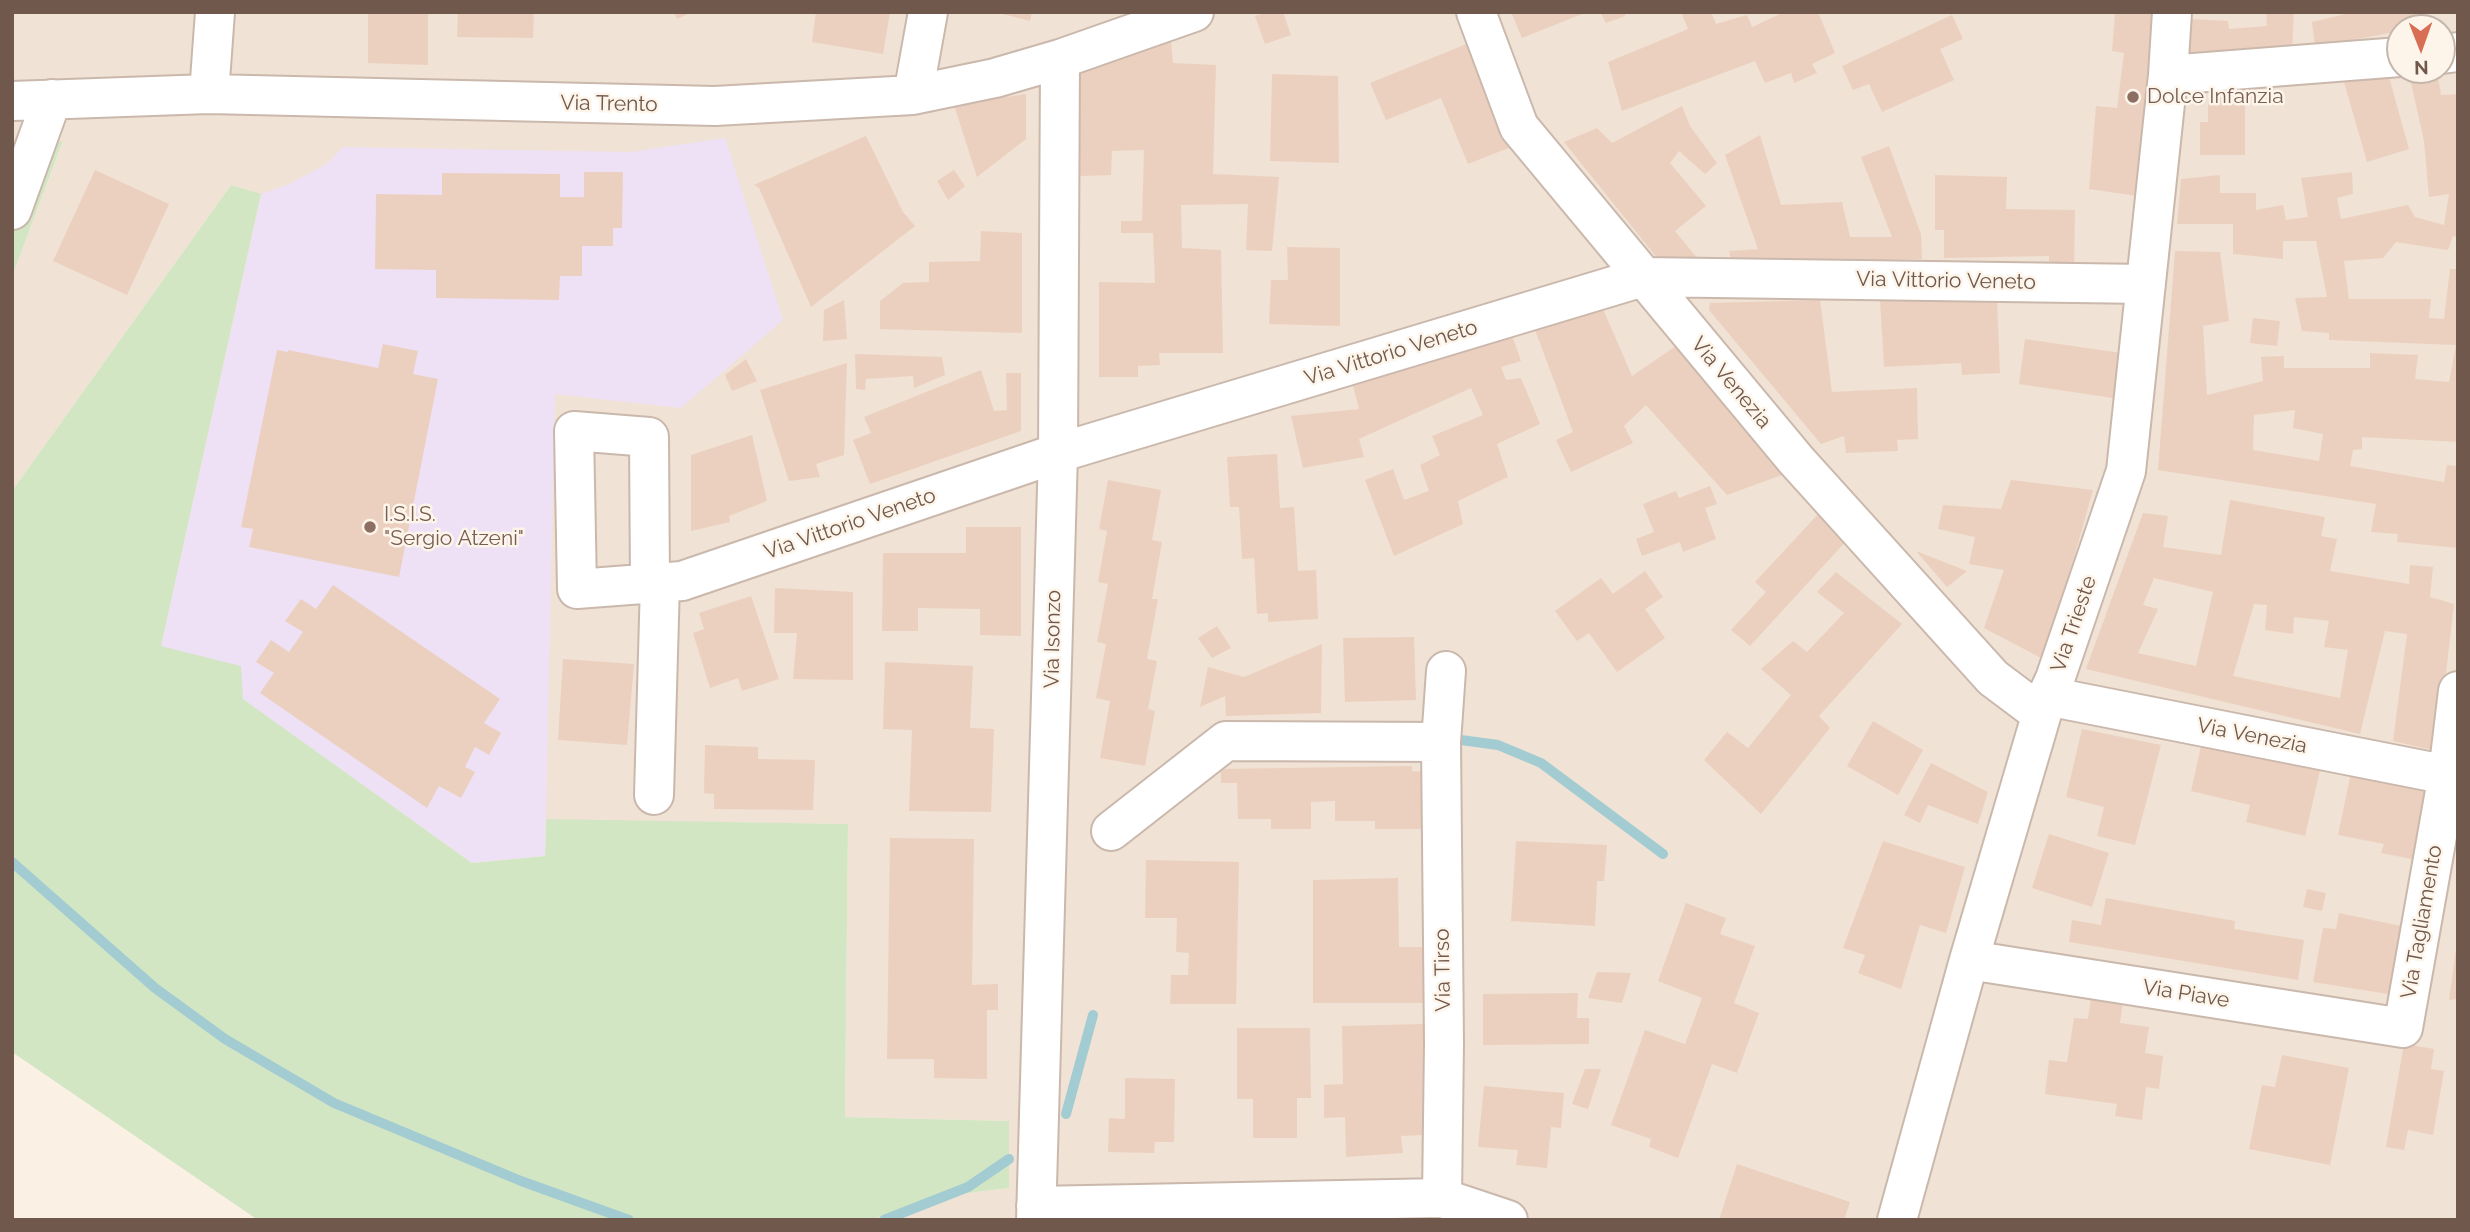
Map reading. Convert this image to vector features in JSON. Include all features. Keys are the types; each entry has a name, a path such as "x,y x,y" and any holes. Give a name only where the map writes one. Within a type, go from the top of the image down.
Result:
{"street":[{"path":"209,94 215,12"},
{"path":"913,95 928,12"},
{"name":"Via Trento","path":"12,101 209,94 715,106 913,95 995,78 1060,59 1194,12"},
{"name":"Via Venezia","path":"1476,12 1519,127 1796,460 1993,678 2044,705 2453,775"},
{"name":"Via Trieste","path":"1897,1220 1969,960 2044,705 2126,471 2168,75 2172,12"},
{"path":"2168,75 2386,58"},
{"name":"Via Isonzo","path":"1036,1213 1058,453 1060,59"},
{"path":"12,210 52,99"},
{"name":"Via Vittorio Veneto","path":"654,795 655,583 682,581 1058,453 1643,277 2146,284"},
{"name":"Via Tirso","path":"1442,1198 1444,1043 1441,742 1446,671"},
{"name":"Via Tagliamento","path":"2403,1028 2453,775 2458,691"},
{"path":"1111,831 1226,741 1441,742"},
{"name":"Via Piave","path":"1969,960 2403,1028"},
{"path":"1036,1213 1442,1198 1508,1220"}],"shaded area":[{"path":"12,12 2458,12 2458,1220 870,1220 936,1197 1009,1188 1009,1121 845,1117 848,824 546,820 161,646 261,195 231,185 12,491 12,277 63,142 12,145"},
{"name":"I.S.I.S. \"Sergio Atzeni\"","path":"725,138 783,320 681,408 555,394 545,856 472,863 242,699 161,646 261,194 287,185 325,165 343,147 631,152"}],"green space":[{"path":"63,141 12,277 12,145"},
{"path":"231,185 261,194 161,646 241,666 243,699 472,863 545,856 546,819 848,824 845,1117 1009,1121 1009,1188 936,1197 870,1220 258,1220 12,1052 12,491"}],"building":[{"path":"368,12 428,12 428,65 368,63"},
{"path":"458,12 534,12 533,38 457,37"},
{"path":"674,12 692,12 677,19"},
{"path":"816,12 890,12 883,54 812,42"},
{"path":"995,12 1032,12 1030,21"},
{"path":"1268,12 1283,12 1291,35 1265,44 1255,16"},
{"path":"1511,12 1587,12 1522,38"},
{"path":"1600,12 1624,12 1625,16 1606,23"},
{"path":"1681,12 1711,12 1716,24 1747,15 1752,27 1784,12 1818,12 1835,53 1812,64 1817,73 1794,83 1791,73 1765,83 1755,61 1622,111 1608,62 1688,29"},
{"path":"2115,12 2162,12 2144,197 2089,189 2096,106 2117,108 2124,53 2112,51"},
{"path":"2266,12 2294,12 2292,51 2188,56 2190,19 2228,21 2229,29 2267,26"},
{"path":"2354,12 2422,14 2386,14 2386,34 2315,47 2312,22"},
{"path":"1952,15 1963,39 1940,49 1954,80 1882,112 1869,84 1853,90 1842,66"},
{"path":"1171,42 1173,63 1216,65 1213,174 1279,177 1272,251 1246,250 1248,204 1181,205 1182,248 1221,250 1223,353 1159,353 1160,365 1138,366 1138,377 1099,377 1099,282 1155,283 1153,233 1121,233 1121,221 1142,221 1144,150 1112,151 1111,175 1080,176 1079,71"},
{"path":"1469,43 1511,147 1468,164 1441,98 1386,120 1370,83"},
{"path":"2386,70 2386,84 2391,84 2409,149 2367,162 2344,82"},
{"path":"1272,74 1338,76 1339,163 1270,161"},
{"path":"2411,84 2439,84 2441,95 2458,94 2458,237 2453,236 2448,250 2396,242 2383,258 2344,261 2349,299 2431,299 2429,318 2444,319 2450,269 2458,269 2458,442 2362,437 2362,449 2353,450 2350,466 2444,482 2447,465 2458,466 2458,548 2397,542 2398,534 2371,532 2376,504 2158,470 2175,251 2220,252 2229,321 2203,326 2207,395 2263,381 2261,357 2284,356 2284,368 2370,368 2370,353 2418,355 2415,379 2449,382 2456,345 2329,340 2329,333 2302,331 2295,298 2327,297 2316,241 2283,241 2283,259 2233,254 2233,224 2177,224 2181,179 2220,175 2220,193 2256,193 2256,210 2283,205 2286,220 2308,217 2301,178 2352,172 2353,194 2337,198 2341,219 2408,205 2415,217 2444,225 2449,194 2429,197 2424,141","holes":["2295,410 2293,428 2323,434 2319,461 2253,450 2254,415"]},
{"path":"1026,94 1026,139 977,177 954,105"},
{"path":"2208,98 2245,98 2245,155 2200,155 2200,122 2208,122"},
{"path":"1682,106 1690,126 1717,163 1705,174 1679,151 1670,163 1706,206 1675,231 1702,264 1662,264 1564,142 1597,128 1612,143"},
{"path":"1760,135 1781,205 1842,202 1850,237 1892,237 1861,157 1889,146 1921,234 1922,259 1732,264 1729,251 1758,249 1725,155"},
{"path":"866,136 903,212 915,226 811,307 759,188 754,185"},
{"path":"95,170 169,204 127,295 53,261"},
{"path":"954,170 965,186 948,200 937,181"},
{"path":"584,172 623,172 622,228 613,228 613,246 582,246 582,276 560,276 559,300 436,298 436,270 375,269 376,194 442,195 442,173 560,174 560,197 584,197"},
{"path":"1935,175 2007,177 2006,209 2075,210 2074,267 2049,268 2049,256 1944,258 1944,230 1935,230"},
{"path":"981,231 1022,233 1022,333 880,329 880,301 903,283 929,282 929,262 980,261"},
{"path":"1287,247 1340,248 1340,326 1269,324 1271,280 1288,280"},
{"path":"1997,299 2000,373 1962,375 1961,363 1884,367 1880,300"},
{"path":"844,300 847,339 823,341 824,310"},
{"path":"1820,300 1832,392 1917,388 1918,439 1897,440 1898,451 1846,453 1844,436 1821,444 1709,310 1710,303"},
{"path":"1603,309 1632,376 1679,344 1790,472 1727,495 1646,405 1624,426 1633,443 1571,472 1556,440 1573,432 1534,327"},
{"path":"2253,318 2280,321 2277,346 2250,343"},
{"path":"1511,333 1521,361 1501,367 1506,380 1521,378 1540,424 1497,444 1508,477 1458,501 1463,524 1394,556 1365,480 1393,469 1404,500 1429,491 1420,465 1440,455 1432,436 1483,415 1471,388 1359,439 1364,457 1303,468 1291,416 1359,409 1352,382"},
{"path":"2025,339 2121,353 2113,398 2019,384"},
{"path":"383,344 418,351 413,374 438,379 399,577 249,547 253,529 241,527 277,350 378,368"},
{"path":"855,354 942,357 945,375 914,388 913,376 866,379 865,390 856,389"},
{"path":"746,359 757,381 732,391 725,375"},
{"path":"847,363 844,455 816,464 820,477 789,481 760,390"},
{"path":"981,370 994,411 1007,410 1006,373 1021,373 1021,431 870,484 853,440 871,433 864,417"},
{"path":"752,435 767,501 729,516 730,522 691,531 691,455"},
{"path":"1277,454 1280,508 1294,507 1298,571 1316,570 1318,619 1268,622 1268,613 1257,614 1254,558 1242,559 1239,507 1230,507 1227,457"},
{"path":"1108,480 1161,490 1152,540 1162,542 1152,599 1158,599 1147,659 1157,661 1148,709 1155,711 1145,766 1100,758 1110,701 1096,698 1106,644 1097,642 1108,584 1098,582 1107,531 1099,529"},
{"path":"2011,480 2093,490 2045,660 1984,628 2004,570 1969,564 1975,537 1938,529 1943,505 2001,509"},
{"path":"1710,486 1717,504 1705,508 1716,539 1683,552 1680,542 1642,556 1636,539 1654,532 1643,504 1676,491 1679,498"},
{"path":"2230,500 2325,517 2321,536 2337,539 2330,571 2409,584 2410,565 2433,567 2430,597 2454,604 2437,751 2393,741 2407,634 2385,631 2360,734 2086,669 2143,513 2168,516 2163,547 2221,555","holes":["2154,578 2213,592 2196,666 2138,653 2158,609 2143,605","2254,604 2267,605 2265,630 2293,634 2294,617 2329,621 2324,647 2348,650 2340,698 2233,676"]},
{"path":"1822,510 1848,539 1750,646 1731,630 1766,592 1755,582"},
{"path":"966,527 1021,527 1021,636 980,635 980,609 918,608 918,631 882,631 883,553 966,553"},
{"path":"1916,551 1967,571 1947,587"},
{"path":"1645,571 1663,597 1645,609 1665,638 1617,672 1589,633 1577,641 1555,611 1601,578 1613,594"},
{"path":"1836,572 1902,624 1819,716 1830,728 1761,814 1704,760 1727,732 1748,748 1791,695 1761,669 1793,641 1807,652 1844,613 1817,592"},
{"path":"333,585 500,699 484,723 501,733 489,755 475,747 465,767 475,772 461,798 439,786 427,808 260,693 274,673 256,662 271,640 289,652 303,632 285,621 301,599 316,609"},
{"path":"775,588 853,592 853,680 793,679 797,633 774,633"},
{"path":"751,596 779,679 742,691 738,678 710,688 693,633 704,629 699,613"},
{"path":"1217,626 1231,648 1212,658 1198,638"},
{"path":"1414,637 1416,700 1345,702 1343,638"},
{"path":"1322,644 1321,713 1226,716 1225,696 1200,707 1208,667 1244,677"},
{"path":"563,659 634,664 627,745 558,740"},
{"path":"885,662 973,666 970,728 994,729 991,812 909,811 912,730 883,729"},
{"path":"1873,721 1923,750 1898,795 1847,766"},
{"path":"2082,729 2161,745 2135,845 2097,836 2104,807 2066,797"},
{"path":"2202,742 2321,766 2305,836 2246,822 2250,805 2191,791"},
{"path":"705,745 758,747 758,759 815,760 813,810 714,809 714,794 704,793"},
{"path":"1931,763 1988,792 1978,824 1928,805 1920,823 1904,815"},
{"path":"1412,766 1412,771 1424,772 1424,829 1375,829 1375,821 1335,821 1335,801 1311,802 1311,829 1271,829 1271,819 1238,819 1237,783 1221,783 1221,769"},
{"path":"2351,773 2430,789 2417,860 2381,853 2384,844 2338,835"},
{"path":"2049,834 2109,853 2092,907 2032,888"},
{"path":"890,838 974,839 972,985 998,984 998,1010 987,1010 987,1079 934,1078 934,1059 887,1059"},
{"path":"1516,841 1607,845 1604,881 1597,881 1595,926 1511,921"},
{"path":"1883,841 1965,867 1946,933 1920,925 1901,989 1858,973 1865,955 1843,948"},
{"path":"1146,860 1239,862 1236,1004 1170,1004 1171,975 1188,975 1189,953 1176,952 1177,918 1145,918"},
{"path":"1398,878 1399,947 1423,947 1423,1003 1313,1003 1313,880"},
{"path":"2307,889 2326,893 2322,911 2303,907"},
{"path":"2106,898 2235,921 2234,929 2304,940 2298,980 2069,942 2072,920 2101,925"},
{"path":"1686,903 1726,918 1720,934 1755,946 1734,1003 1759,1013 1737,1073 1712,1064 1678,1158 1649,1147 1651,1139 1611,1125 1645,1030 1685,1044 1702,998 1658,981"},
{"path":"2339,913 2406,927 2394,995 2313,982 2323,928 2336,929"},
{"path":"2456,949 2458,999 2449,1000"},
{"path":"1597,972 1631,973 1622,1003 1588,998"},
{"path":"1578,993 1577,1018 1589,1018 1589,1044 1483,1045 1483,994"},
{"path":"2091,998 2123,1002 2120,1023 2149,1027 2145,1053 2163,1056 2159,1089 2146,1087 2142,1120 2115,1116 2117,1104 2045,1094 2049,1060 2067,1062 2074,1018 2088,1019"},
{"path":"1423,1024 1423,1135 1401,1136 1403,1153 1346,1157 1345,1117 1324,1118 1324,1085 1343,1084 1342,1026"},
{"path":"1237,1028 1310,1028 1311,1098 1297,1098 1297,1138 1253,1138 1253,1099 1237,1099"},
{"path":"2404,1044 2434,1049 2431,1069 2444,1071 2433,1135 2408,1130 2404,1150 2386,1147"},
{"path":"2282,1055 2349,1068 2330,1165 2249,1149 2262,1085 2275,1087"},
{"path":"1585,1069 1601,1069 1588,1109 1572,1104"},
{"path":"1125,1078 1175,1079 1174,1142 1155,1142 1154,1153 1108,1152 1109,1118 1125,1119"},
{"path":"1484,1086 1564,1093 1561,1128 1551,1127 1547,1168 1516,1165 1518,1150 1478,1147"},
{"path":"1737,1164 1850,1202 1844,1220 1719,1220"}],"waterway":[{"path":"1461,740 1498,745 1541,763 1663,854"},
{"path":"12,862 155,988 225,1039 334,1103 521,1181 629,1220"},
{"path":"1066,1114 1093,1015"},
{"path":"884,1220 968,1187 1009,1159"}],"place":[{"name":"Dolce Infanzia","path":"2133,97"},
{"name":"I.S.I.S. \"Sergio Atzeni\"","path":"370,527"}]}
